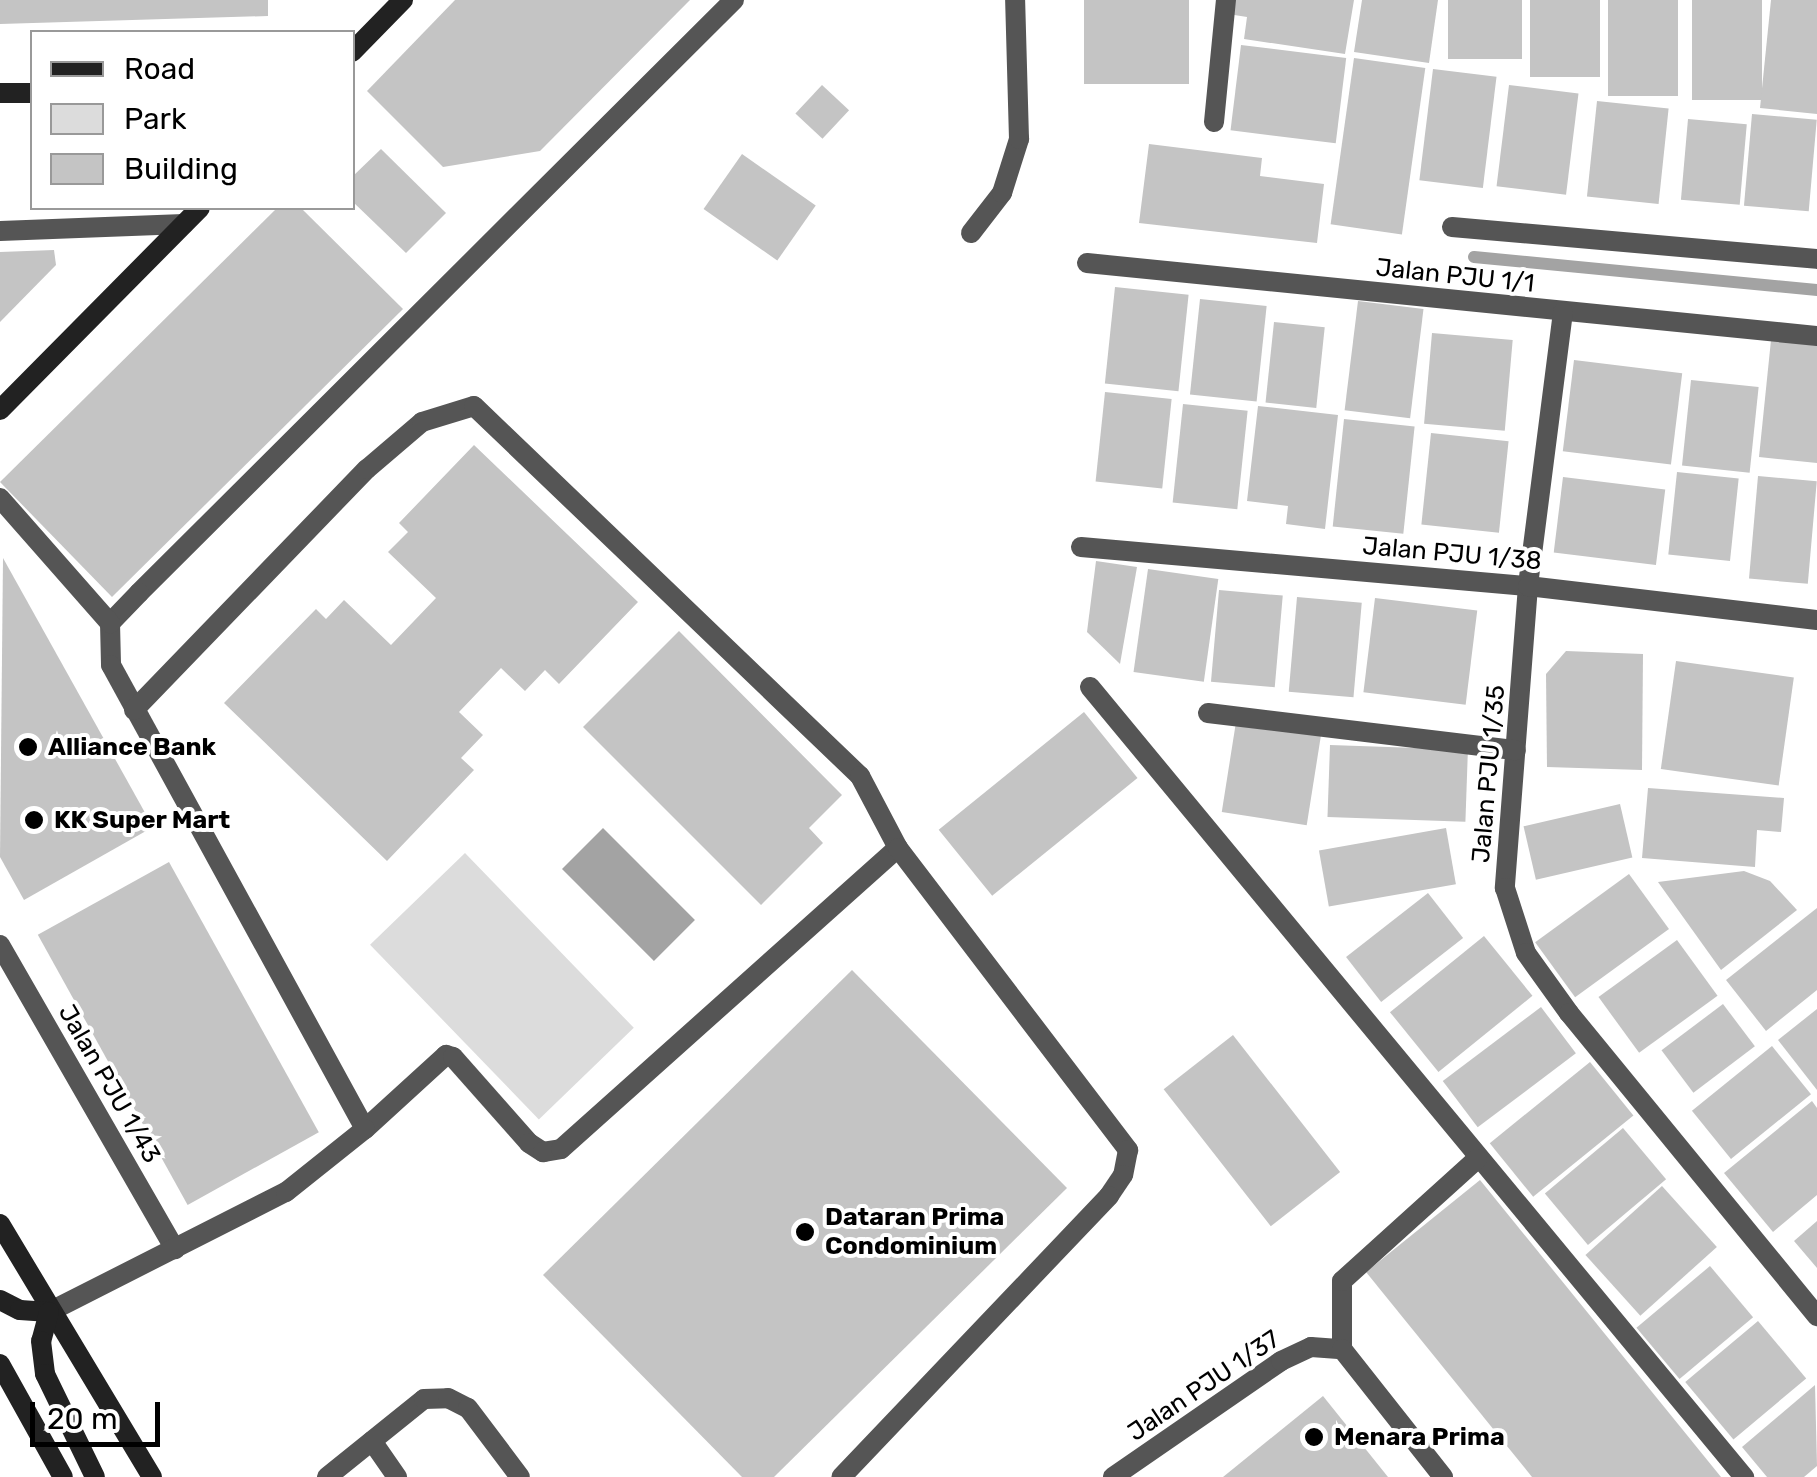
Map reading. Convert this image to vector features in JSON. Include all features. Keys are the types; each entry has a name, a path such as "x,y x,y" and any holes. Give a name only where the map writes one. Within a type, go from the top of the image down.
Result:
{"main road":[{"path":"355,49 403,0"},
{"path":"0,93 30,93"},
{"path":"0,410 198,210"},
{"path":"0,1224 49,1312 152,1477"},
{"path":"0,1300 20,1310 49,1312"},
{"path":"49,1312 41,1341 45,1374 95,1477"},
{"path":"0,1364 63,1477"}],"street":[{"path":"110,624 734,0"},
{"path":"971,234 1002,193 1020,139 1015,0"},
{"path":"1214,122 1226,0"},
{"path":"0,230 184,224"},
{"name":"Jalan PJU 1/1","path":"1452,227 1817,259"},
{"name":"Jalan PJU 1/1","path":"1088,264 1817,336"},
{"name":"Jalan PJU 1/35","path":"1562,312 1528,586 1504,888 1526,952 1569,1013 1817,1316"},
{"path":"134,710 368,468 422,422 474,406 860,776 898,848 1128,1150 1123,1175 1109,1196 841,1477"},
{"path":"0,498 110,624 111,665 365,1130"},
{"name":"Jalan PJU 1/38","path":"1081,547 1528,586 1817,620"},
{"path":"1090,687 1477,1160 1744,1477"},
{"path":"1208,713 1516,750"},
{"path":"49,1312 286,1192 365,1130 446,1055 453,1057 529,1143 543,1152 561,1149 898,848"},
{"name":"Jalan PJU 1/43","path":"0,944 175,1249"},
{"path":"1443,1477 1342,1348 1342,1281 1477,1160"},
{"name":"Jalan PJU 1/37","path":"1113,1477 1281,1360 1311,1347 1342,1348"},
{"path":"327,1477 424,1399 448,1398 468,1408 520,1477"},
{"path":"372,1440 398,1477"}],"green space":[{"path":"465,853 634,1028 539,1119 370,945"}],"shaded area":[{"path":"603,828 695,920 654,961 562,869"}],"building":[{"path":"0,0 268,0 268,16 0,24"},
{"path":"455,0 690,0 540,151 443,167 367,91"},
{"path":"1084,0 1189,0 1189,84 1084,84"},
{"path":"1230,0 1354,0 1345,54 1244,39 1247,17 1228,14"},
{"path":"1362,0 1438,0 1429,63 1354,52"},
{"path":"1448,0 1522,0 1522,59 1448,59"},
{"path":"1530,0 1600,0 1600,77 1530,77"},
{"path":"1608,0 1678,0 1678,96 1608,96"},
{"path":"1692,0 1762,0 1762,100 1692,100"},
{"path":"1771,0 1817,0 1817,114 1760,108"},
{"path":"1241,45 1346,58 1336,143 1231,130"},
{"path":"1354,58 1425,68 1402,234 1331,224"},
{"path":"1433,69 1497,77 1483,188 1419,180"},
{"path":"822,85 849,110 822,139 795,114"},
{"path":"1509,85 1578,94 1566,195 1497,186"},
{"path":"1597,101 1669,109 1659,204 1587,196"},
{"path":"1752,114 1817,120 1809,211 1744,206"},
{"path":"1688,119 1747,124 1740,205 1681,200"},
{"path":"1149,144 1262,158 1260,176 1324,184 1317,243 1139,223"},
{"path":"381,149 446,213 406,253 355,204 355,174"},
{"path":"742,154 816,206 777,261 704,209"},
{"path":"275,210 303,210 403,309 112,597 0,482"},
{"path":"54,250 56,265 0,322 0,252"},
{"path":"1115,287 1189,295 1178,391 1105,383"},
{"path":"1200,299 1267,306 1257,401 1190,394"},
{"path":"1358,301 1424,309 1410,418 1345,410"},
{"path":"1274,322 1325,327 1316,408 1266,403"},
{"path":"1432,333 1513,340 1505,431 1424,424"},
{"path":"1771,340 1817,345 1817,463 1759,457"},
{"path":"1574,360 1682,373 1671,465 1563,451"},
{"path":"1691,380 1759,387 1750,473 1682,466"},
{"path":"1105,392 1172,399 1162,489 1096,482"},
{"path":"1183,404 1248,411 1237,509 1173,502"},
{"path":"1258,406 1338,415 1325,529 1286,524 1288,506 1247,501"},
{"path":"1344,419 1415,426 1403,534 1333,526"},
{"path":"1431,433 1509,441 1499,533 1421,524"},
{"path":"474,445 638,602 559,684 545,670 525,691 501,668 459,712 483,735 461,758 474,770 387,861 224,703 316,609 326,619 344,600 391,645 436,598 388,552 408,532 399,523"},
{"path":"1677,472 1739,478 1730,561 1668,555"},
{"path":"1758,476 1817,481 1808,584 1749,579"},
{"path":"1563,477 1665,490 1656,565 1554,552"},
{"path":"3,558 153,827 24,900 0,857"},
{"path":"1096,561 1137,567 1120,664 1087,632"},
{"path":"1148,569 1218,579 1204,682 1134,672"},
{"path":"1219,590 1283,596 1275,687 1211,682"},
{"path":"1297,597 1362,603 1353,697 1289,692"},
{"path":"1375,598 1477,611 1466,705 1363,692"},
{"path":"679,631 842,795 809,828 823,843 761,905 583,727"},
{"path":"1566,651 1643,654 1642,770 1547,767 1546,674"},
{"path":"1676,661 1794,678 1779,786 1661,769"},
{"path":"1084,712 1137,778 992,896 939,830"},
{"path":"1236,722 1321,735 1307,825 1222,812"},
{"path":"1330,745 1468,750 1465,822 1327,817"},
{"path":"1648,788 1784,798 1781,832 1757,830 1755,867 1642,858"},
{"path":"1620,804 1632,858 1536,880 1524,826"},
{"path":"1446,828 1456,884 1329,907 1319,850"},
{"path":"169,862 319,1132 188,1205 38,935"},
{"path":"1744,871 1770,881 1797,910 1721,970 1658,882"},
{"path":"1629,874 1669,929 1575,997 1535,942"},
{"path":"1428,893 1463,938 1381,1002 1346,957"},
{"path":"1817,908 1817,990 1766,1031 1726,980"},
{"path":"1484,936 1532,996 1438,1072 1390,1012"},
{"path":"1677,940 1718,996 1639,1053 1599,997"},
{"name":"Dataran Prima Condominium","path":"852,970 1067,1188 774,1477 742,1477 543,1275"},
{"path":"1723,1004 1755,1046 1693,1093 1662,1050"},
{"path":"1541,1007 1576,1053 1478,1127 1443,1081"},
{"path":"1817,1009 1817,1090 1778,1040"},
{"path":"1233,1035 1340,1172 1271,1226 1164,1089"},
{"path":"1772,1046 1811,1094 1731,1159 1692,1111"},
{"path":"1590,1062 1633,1116 1533,1197 1490,1143"},
{"path":"1812,1101 1817,1108 1817,1195 1773,1232 1724,1173"},
{"path":"1623,1128 1666,1179 1588,1245 1545,1194"},
{"path":"1480,1180 1721,1477 1532,1477 1366,1272"},
{"path":"1662,1186 1717,1247 1640,1316 1585,1255"},
{"path":"1817,1221 1817,1268 1794,1241"},
{"path":"1710,1266 1753,1317 1680,1379 1636,1328"},
{"path":"1758,1321 1806,1378 1733,1440 1685,1382"},
{"path":"1815,1385 1817,1466 1804,1477 1767,1477 1742,1447"},
{"name":"Menara Prima","path":"1323,1396 1388,1477 1223,1477"}],"waterway":[{"path":"1474,257 1817,290"}],"place":[{"name":"Alliance Bank","path":"28,747"},
{"name":"KK Super Mart","path":"34,820"},
{"name":"Dataran Prima Condominium","path":"805,1232"},
{"name":"Menara Prima","path":"1314,1437"}]}
